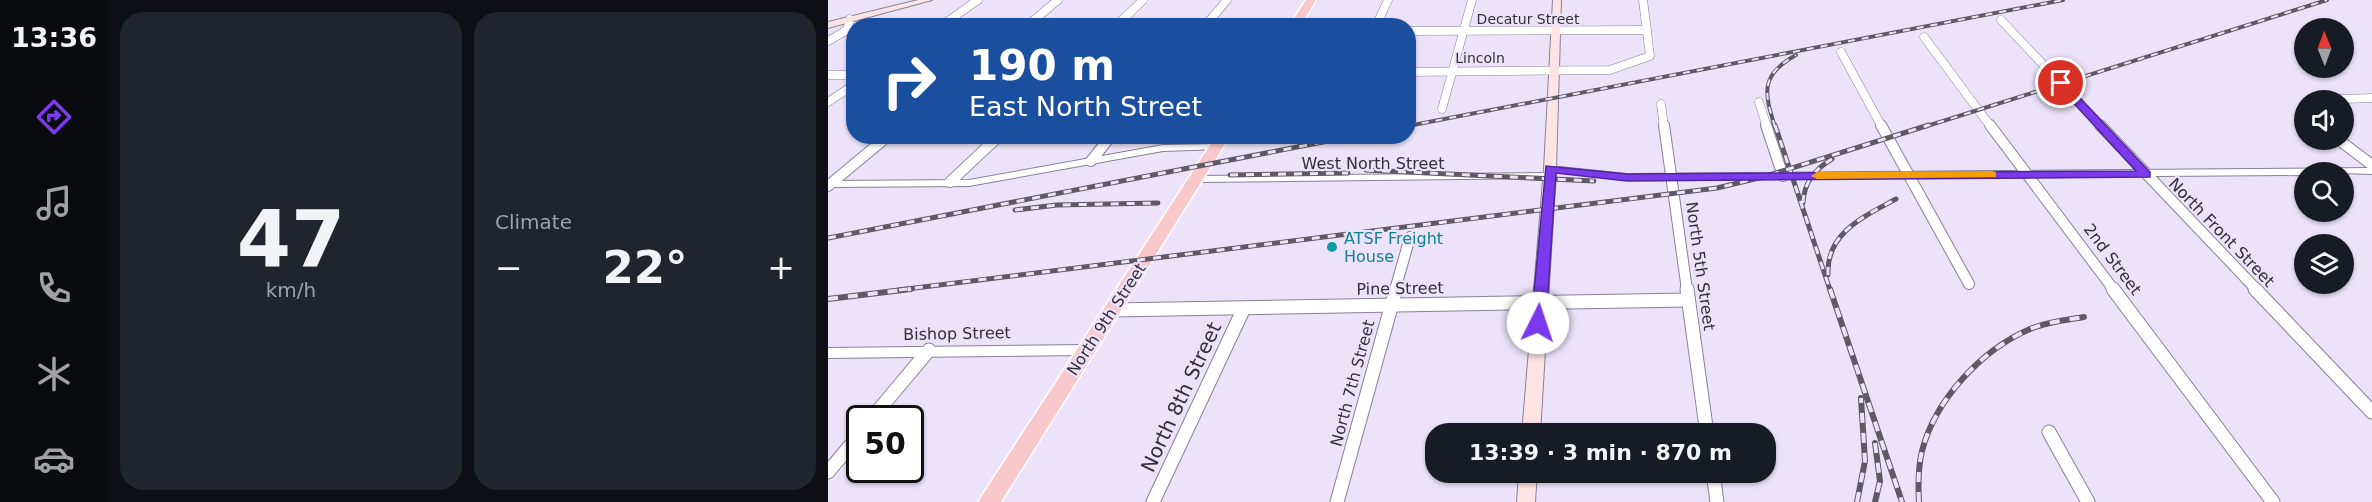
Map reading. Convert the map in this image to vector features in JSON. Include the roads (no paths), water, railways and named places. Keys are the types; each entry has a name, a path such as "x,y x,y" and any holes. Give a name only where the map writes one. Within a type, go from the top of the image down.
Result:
{"main road":[{"path":"853,18 912,1 928,0"},
{"path":"1299,18 1311,0"},
{"path":"1532,423 1549,173 1557,0"},
{"path":"828,25 846,20"},
{"name":"North 9th Street","path":"989,502 1219,144"},
{"path":"1526,502 1527,483"}],"street":[{"path":"952,18 978,0"},
{"path":"1037,18 1058,0"},
{"path":"1124,18 1143,0"},
{"path":"1212,18 1227,0"},
{"path":"1380,18 1388,0"},
{"path":"1442,110 1472,0"},
{"path":"1643,0 1647,30"},
{"name":"North Front Street","path":"2001,20 2372,412"},
{"name":"Decatur Street","path":"1416,32 1647,30"},
{"name":"Lincoln","path":"1416,72 1610,70 1650,56 1647,30"},
{"path":"828,41 846,31"},
{"name":"2nd Street","path":"1924,37 2273,502"},
{"path":"1841,52 1969,284"},
{"path":"828,75 846,75"},
{"path":"828,102 846,90"},
{"path":"2354,99 2372,98"},
{"path":"1759,102 1783,176"},
{"name":"North 5th Street","path":"1661,104 1705,423"},
{"path":"829,184 878,144"},
{"path":"950,182 990,144"},
{"path":"1091,161 1105,144"},
{"path":"829,184 969,183 1163,148 1201,144"},
{"path":"2352,150 2372,165"},
{"name":"West North Street","path":"1197,179 1549,173 1671,177 2372,171"},
{"name":"North 7th Street","path":"1337,502 1410,237"},
{"name":"Pine Street","path":"1112,310 1688,300"},
{"name":"North 8th Street","path":"1152,502 1244,308"},
{"name":"Bishop Street","path":"828,354 1086,350"},
{"path":"883,405 929,351"},
{"path":"2049,432 2088,502"},
{"path":"828,472 846,451"},
{"path":"1714,483 1717,502"}],"railway":[{"path":"1416,124 2063,0"},
{"path":"1924,127 2327,0"},
{"path":"1775,127 1767,94 1768,85 1776,70 1796,55"},
{"path":"1775,125 1790,169"},
{"path":"1790,169 1929,125"},
{"path":"828,238 1313,144"},
{"path":"1803,203 1808,182 1820,167 1832,159"},
{"path":"899,290 1717,188 1790,169"},
{"path":"1790,169 1830,290"},
{"path":"1366,170 1594,181"},
{"path":"1230,175 1348,173"},
{"path":"1828,275 1829,260 1840,237 1859,220 1896,199"},
{"path":"1015,210 1057,205 1158,203"},
{"path":"828,299 911,289"},
{"path":"1830,289 1902,502"},
{"path":"1919,502 1920,464 1928,432 1937,413 1962,379 1978,363 2012,338 2043,325 2084,317"},
{"path":"1857,502 1865,461 1861,398"},
{"path":"1875,443 1880,481 1875,502"}],"place":[{"name":"ATSF Freight House","path":"1332,247"}]}
